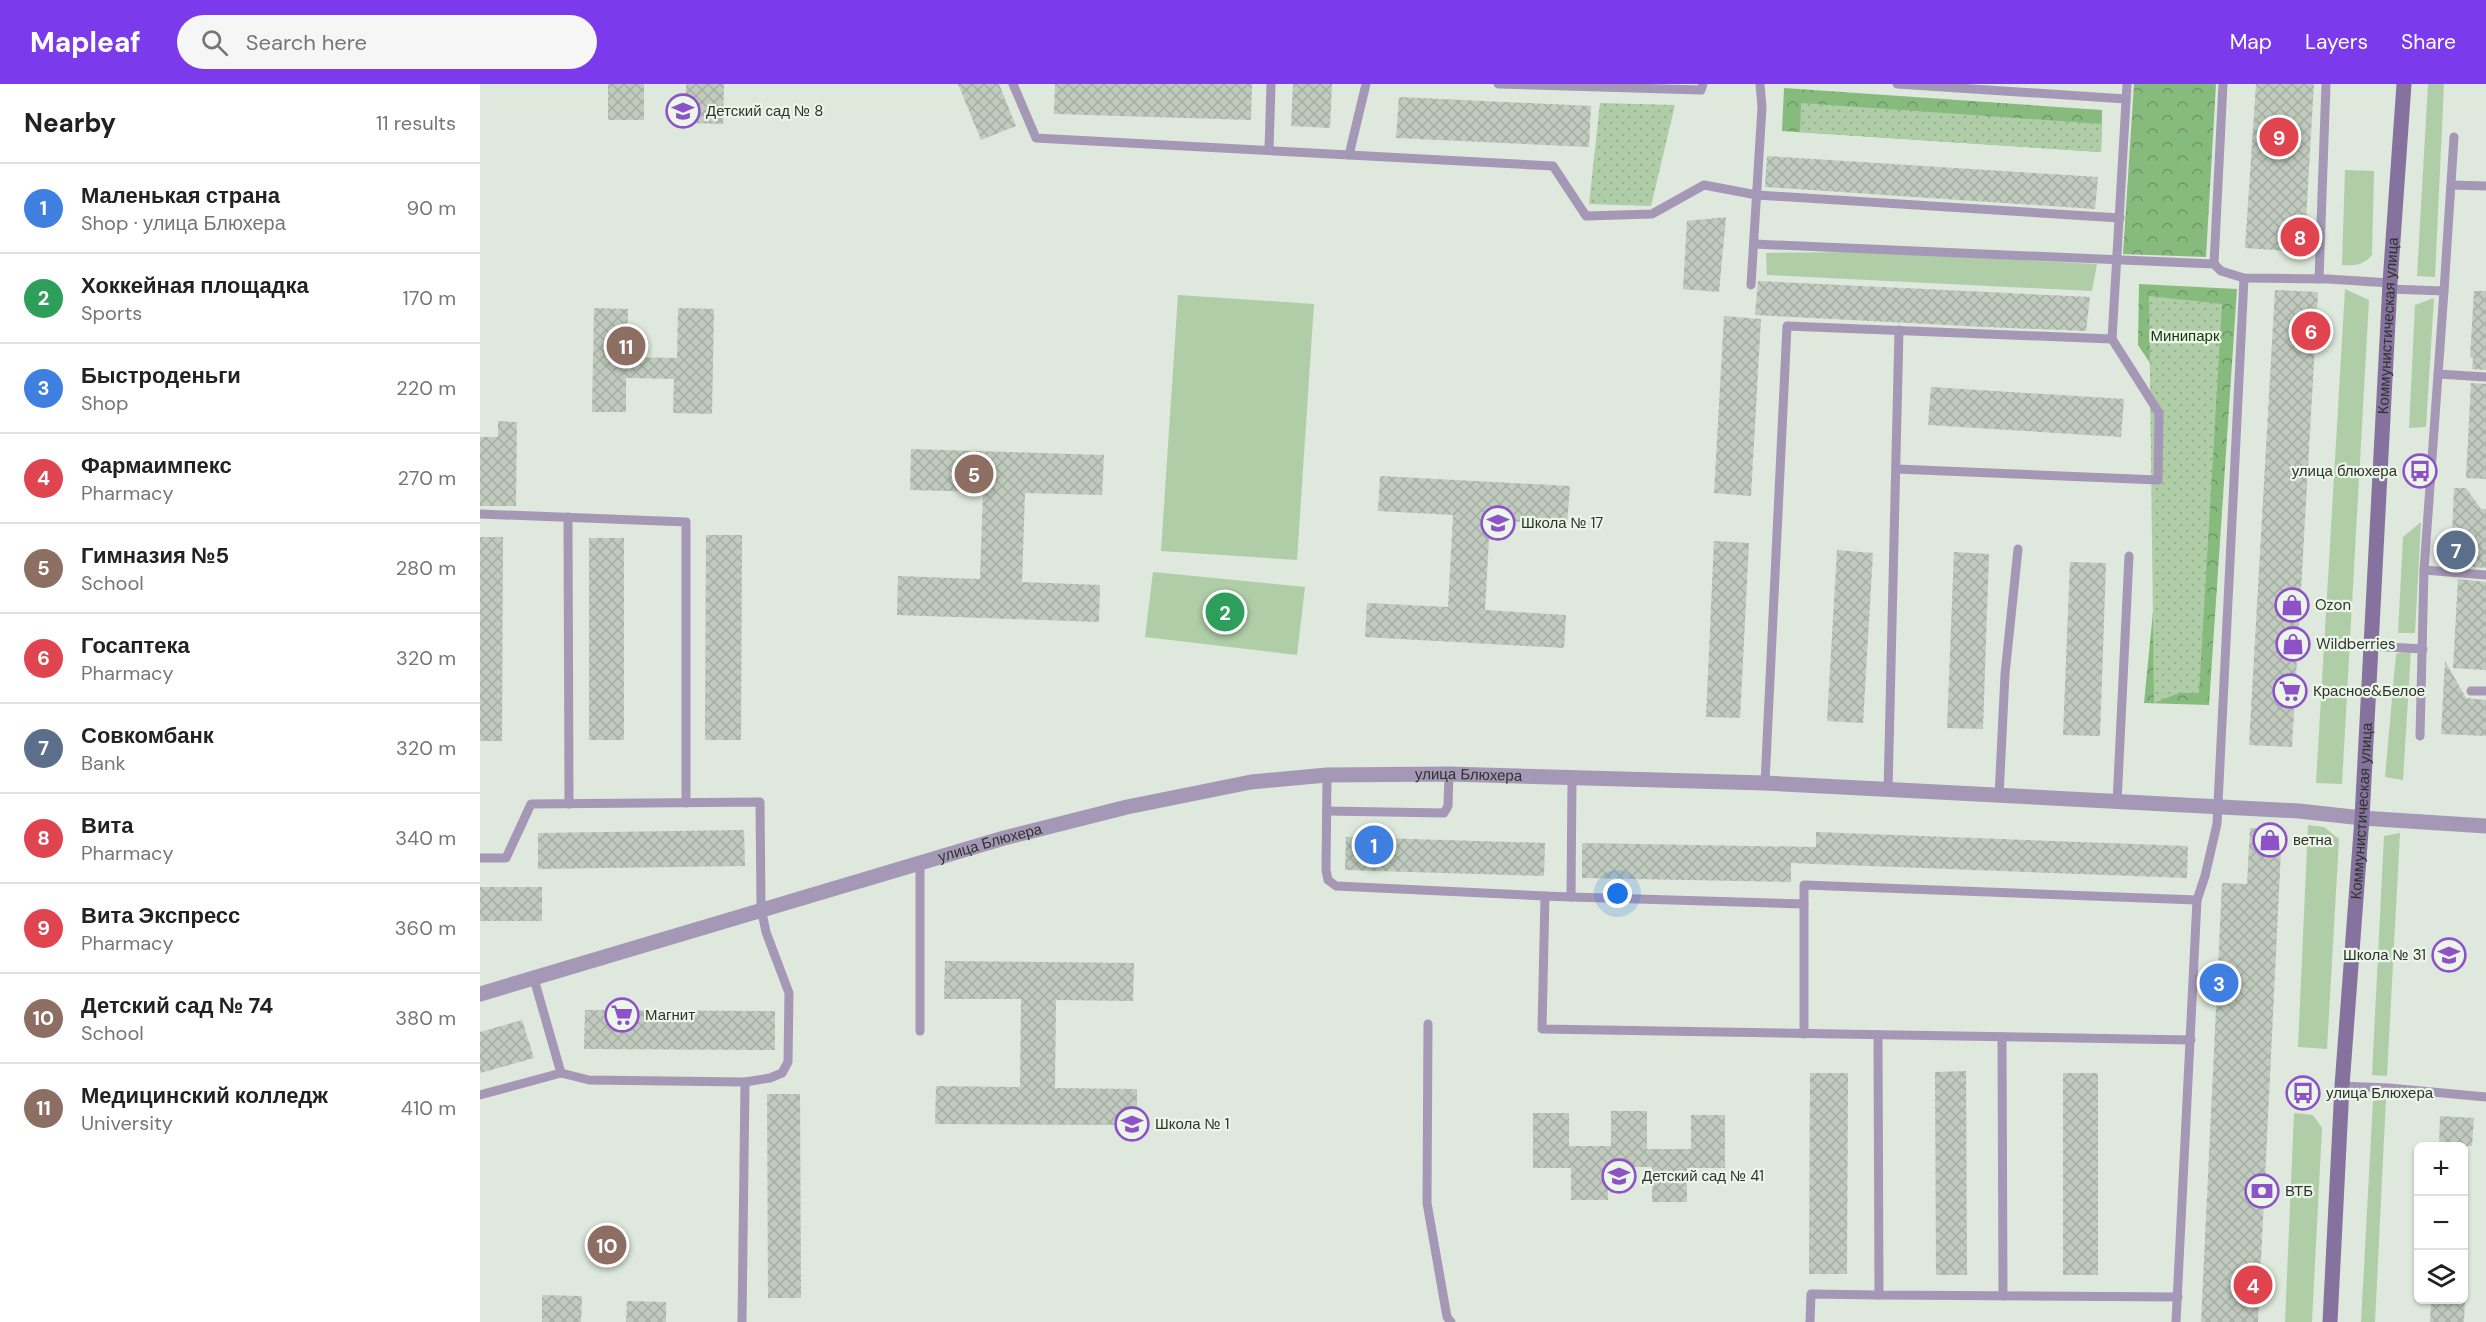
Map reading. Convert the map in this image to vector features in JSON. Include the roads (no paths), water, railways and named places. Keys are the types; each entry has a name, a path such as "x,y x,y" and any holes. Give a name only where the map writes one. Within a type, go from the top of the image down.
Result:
{"main road":[{"name":"Коммунистическая улица","path":"2330,1322 2342,1086 2362,818 2390,286 2404,84"}],"street":[{"name":"улица Блюхера","path":"480,994 1004,838 1127,807 1251,782 1327,775 1449,774 1765,783 2218,807 2486,826"}],"lane":[{"path":"1013,84 1036,138 1553,166 1586,216 1652,214 1704,185 1757,195 2120,218"},
{"path":"1269,150 1271,84"},
{"path":"1349,155 1366,84"},
{"path":"1498,84 1701,90 1703,84"},
{"path":"1751,285 1762,107 1760,84"},
{"path":"1897,84 2126,99"},
{"path":"1896,469 2158,480 2159,413 2112,339 2127,84"},
{"path":"2214,264 2223,84"},
{"path":"2319,279 2326,84"},
{"path":"2420,736 2424,570 2454,136"},
{"path":"2451,185 2486,186"},
{"path":"1754,243 2214,264 2221,271 2244,278 2319,279 2444,291"},
{"path":"2176,1322 2197,900 2212,851 2218,807 2244,278"},
{"path":"1765,783 1787,326 2112,339"},
{"path":"1888,790 1899,330"},
{"path":"2438,374 2486,377"},
{"path":"480,514 686,522 686,803"},
{"path":"568,517 569,804"},
{"path":"1998,797 2005,674 2018,549"},
{"path":"2117,803 2130,556"},
{"path":"2424,570 2486,575"},
{"path":"2370,646 2423,649"},
{"path":"2471,691 2486,691"},
{"path":"1327,811 1444,813 1448,806 1449,774"},
{"path":"1327,775 1326,870 1328,880 1336,886 1545,896 1804,904"},
{"path":"1571,897 1572,779"},
{"path":"480,858 506,858 531,804 760,802 761,909 766,932 789,993 788,1062 782,1073 770,1078 745,1082 589,1080 561,1073 480,1095"},
{"path":"920,862 920,1031"},
{"path":"1804,1034 1804,885 2197,900"},
{"path":"1545,896 1542,1029 2191,1040"},
{"path":"534,979 561,1073"},
{"path":"1428,1024 1427,1203 1438,1275 1447,1317 1451,1322"},
{"path":"1878,1035 1879,1295"},
{"path":"2002,1037 2003,1296"},
{"path":"742,1322 745,1082"},
{"path":"2342,1086 2486,1097"},
{"path":"1810,1322 1811,1294 2178,1297"}],"place":[{"name":"Детский сад № 8","path":"683,111"},
{"name":"Вита Экспресс","path":"2279,137"},
{"name":"Вита","path":"2300,237"},
{"name":"Госаптека","path":"2311,331"},
{"name":"Медицинский колледж","path":"626,346"},
{"name":"улица блюхера","path":"2420,471"},
{"name":"Гимназия №5","path":"974,474"},
{"name":"Школа № 17","path":"1498,523"},
{"name":"Совкомбанк","path":"2456,550"},
{"name":"Ozon","path":"2292,605"},
{"name":"Хоккейная площадка","path":"1225,612"},
{"name":"Wildberries","path":"2293,644"},
{"name":"Красное&Белое","path":"2290,691"},
{"name":"ветна","path":"2270,840"},
{"name":"Маленькая страна","path":"1374,845"},
{"name":"Школа № 31","path":"2449,955"},
{"name":"Быстроденьги","path":"2219,983"},
{"name":"Магнит","path":"622,1015"},
{"name":"улица Блюхера","path":"2303,1093"},
{"name":"Школа № 1","path":"1132,1124"},
{"name":"Детский сад № 41","path":"1619,1176"},
{"name":"ВТБ","path":"2262,1191"},
{"name":"Детский сад № 74","path":"607,1245"},
{"name":"Фармаимпекс","path":"2253,1285"}],"park label":[{"name":"Минипарк","path":"2185,336"}]}
